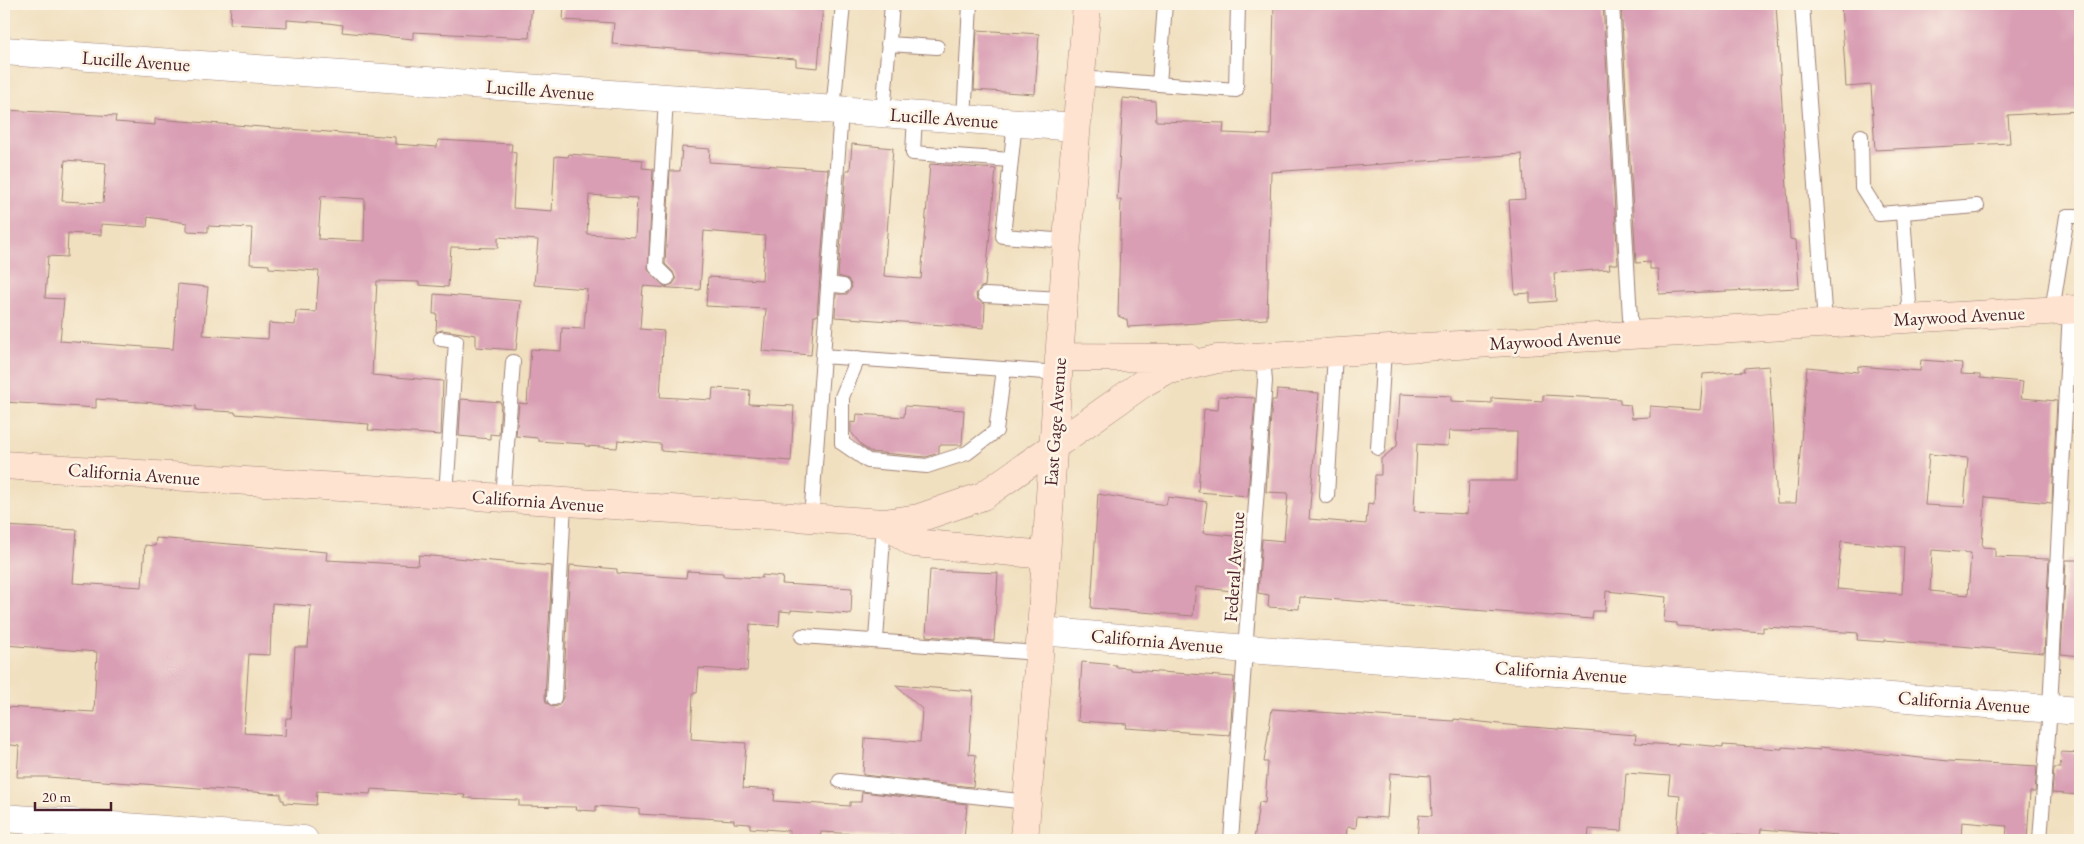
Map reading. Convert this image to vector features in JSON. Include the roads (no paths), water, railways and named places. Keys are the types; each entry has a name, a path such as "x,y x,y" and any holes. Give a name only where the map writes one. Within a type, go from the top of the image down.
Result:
{"street":[{"name":"East Gage Avenue","path":"1024,840 1040,642 1067,241 1087,4"},
{"name":"Lucille Avenue","path":"4,52 1076,127"},
{"name":"Maywood Avenue","path":"1054,446 1165,371 1216,359 2067,310"},
{"path":"1059,365 1216,359"},
{"name":"California Avenue","path":"4,465 884,523 919,518 983,496 1054,446"},
{"path":"884,523 914,543 1046,555"},
{"name":"California Avenue","path":"1040,642 1247,649 2080,710"},
{"path":"4,818 304,840"}],"lane":[{"path":"811,519 828,284 843,4"},
{"path":"883,114 892,4"},
{"path":"964,120 970,4"},
{"path":"1160,84 1165,4"},
{"path":"1080,78 1236,90 1238,4"},
{"path":"1612,4 1632,335"},
{"path":"1802,4 1825,324"},
{"path":"888,44 937,47"},
{"path":"666,98 656,267 667,278"},
{"path":"915,116 912,153 1010,160"},
{"path":"1015,122 1004,236 1067,241"},
{"path":"1861,136 1862,187 1880,214 1903,214 1977,206"},
{"path":"1903,214 1910,319"},
{"path":"2040,840 2050,708 2067,310 2067,216 2080,216"},
{"path":"828,284 843,286"},
{"path":"985,295 1063,299"},
{"path":"442,339 456,341 446,495"},
{"path":"1378,448 1384,350"},
{"path":"1327,496 1335,353"},
{"path":"823,356 1004,369 1059,365"},
{"name":"Federal Avenue","path":"1231,840 1247,649 1265,382 1263,357"},
{"path":"858,358 842,397 842,443 868,461 927,466 967,453 996,432 1004,369"},
{"path":"503,498 513,362"},
{"path":"554,698 564,503"},
{"path":"876,640 884,523"},
{"path":"802,636 876,640 1040,642"},
{"path":"840,781 1027,802"}]}
